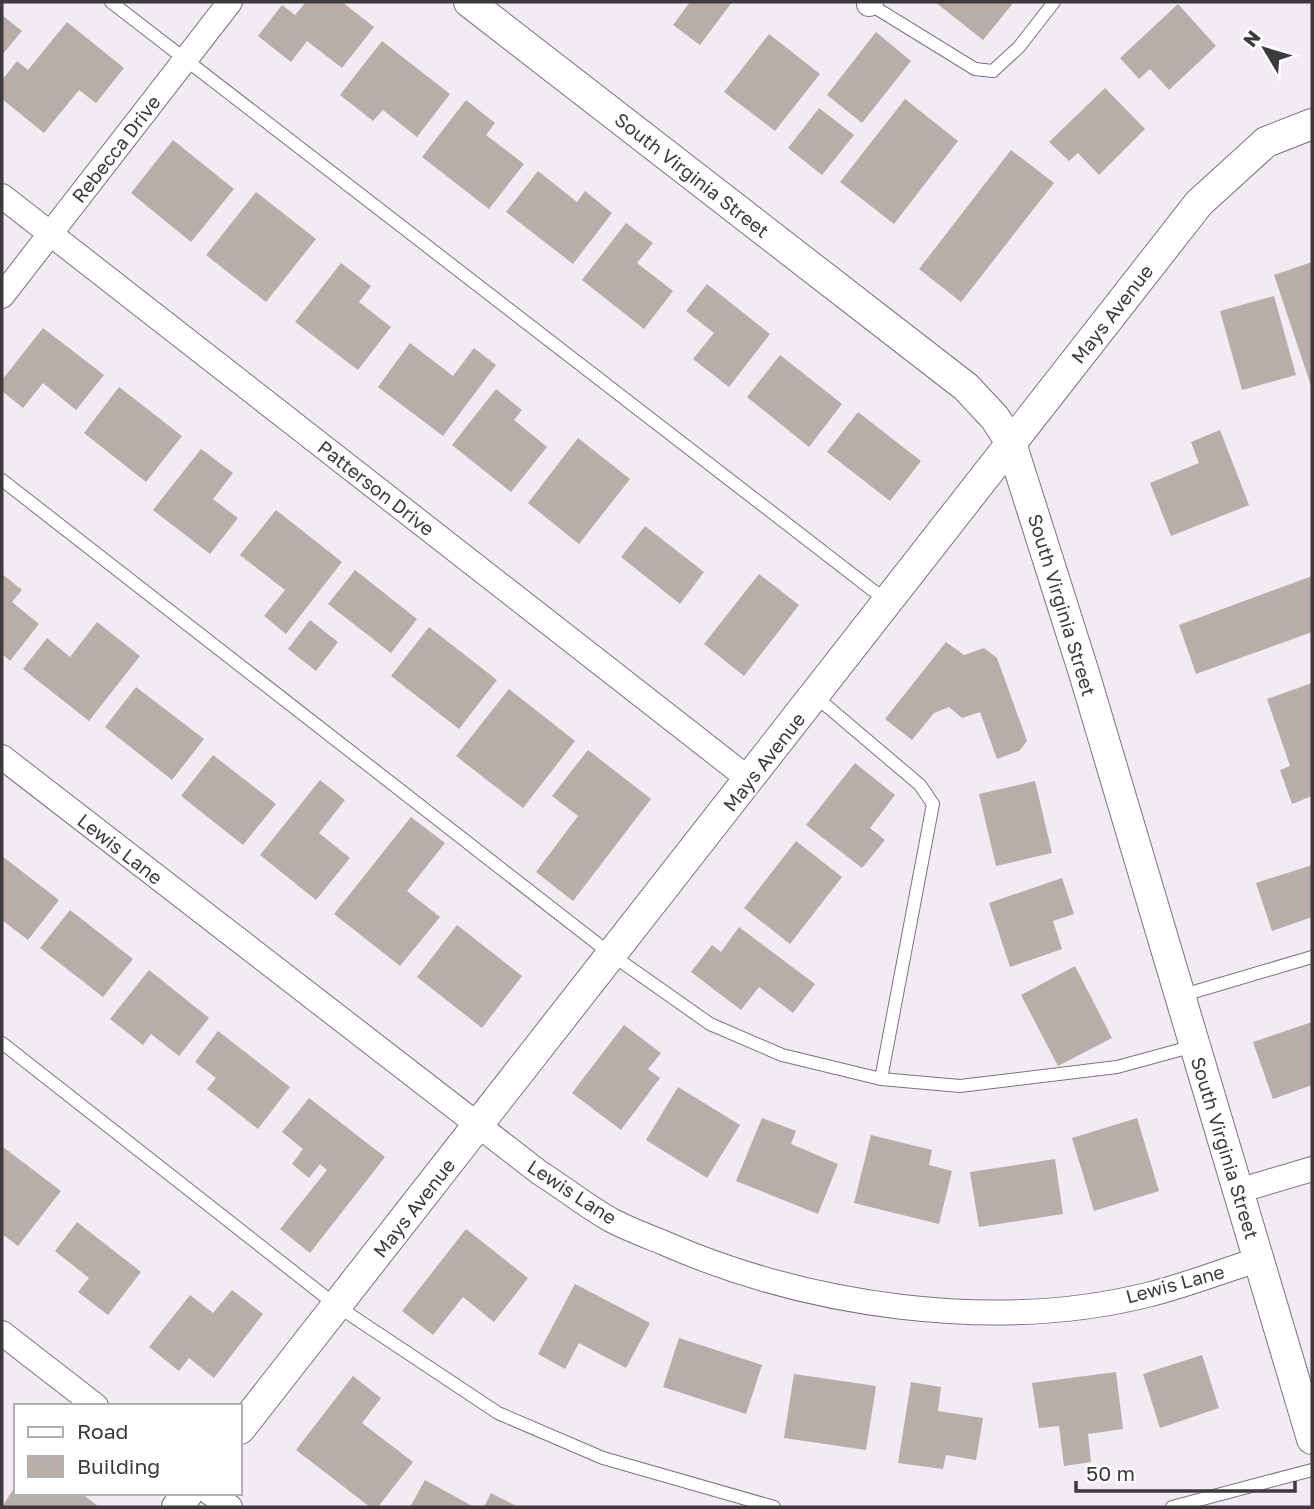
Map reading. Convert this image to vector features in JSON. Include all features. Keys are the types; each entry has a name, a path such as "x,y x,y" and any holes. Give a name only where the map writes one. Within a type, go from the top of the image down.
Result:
{"street":[{"name":"Rebecca Drive","path":"2,296 230,2"},
{"name":"South Virginia Street","path":"486,7 966,387 995,418 1011,443 1084,673 1258,1259 1298,1374 1312,1439"},
{"name":"Mays Avenue","path":"242,1426 750,780 1199,202 1266,142 1312,124"},
{"name":"Patterson Drive","path":"2,196 750,780"},
{"name":"Lewis Lane","path":"2,757 540,1173 611,1220 698,1258 776,1283 865,1303 961,1311 1057,1309 1146,1295 1258,1259"},
{"path":"1238,1191 1312,1169"},
{"path":"2,1333 93,1404"},
{"path":"213,1495 230,1507"}],"lane":[{"path":"111,2 888,602"},
{"path":"869,2 975,69 993,71 1019,47 1054,2"},
{"path":"2,480 612,955 710,1024 782,1055 881,1079 960,1086 1117,1067 1195,1046"},
{"path":"815,696 920,785 933,804 881,1079"},
{"path":"1180,996 1312,957"},
{"path":"2,1043 337,1306 498,1413 603,1458 774,1507"},
{"path":"1172,1507 1312,1470"}],"building":[{"path":"306,2 342,2 374,27 342,68 307,41 291,62 258,36 282,5 295,15"},
{"path":"690,2 732,2 700,45 673,25"},
{"path":"935,2 1014,2 983,40"},
{"path":"1178,4 1216,46 1169,90 1150,69 1139,79 1120,58"},
{"path":"2,15 22,31 2,55"},
{"path":"67,22 124,68 96,103 79,90 44,133 2,99 2,80 17,61 28,70"},
{"path":"876,32 911,61 862,123 827,95"},
{"path":"769,34 820,74 775,131 724,92"},
{"path":"382,41 450,94 417,137 383,110 373,121 340,95"},
{"path":"1105,88 1145,129 1099,175 1078,153 1069,161 1049,142"},
{"path":"905,99 958,141 894,224 840,182"},
{"path":"466,100 495,123 486,135 524,164 489,209 422,157"},
{"path":"819,108 854,135 822,175 788,148"},
{"path":"173,140 234,189 191,242 131,193"},
{"path":"1011,150 1054,183 961,302 919,269"},
{"path":"538,171 577,202 585,191 612,213 573,264 506,212"},
{"path":"256,192 316,239 266,302 206,255"},
{"path":"626,223 653,243 637,263 673,291 644,329 582,280"},
{"path":"1312,262 1312,389 1274,275"},
{"path":"341,263 371,286 359,302 391,327 358,370 295,322"},
{"path":"707,284 770,334 729,387 693,359 714,333 686,311"},
{"path":"1274,296 1296,375 1242,390 1220,311"},
{"path":"43,328 104,375 76,410 43,383 23,408 2,391 2,380"},
{"path":"410,343 453,376 474,348 496,365 443,436 378,387"},
{"path":"780,355 842,404 809,447 747,397"},
{"path":"119,387 182,436 146,482 84,433"},
{"path":"496,389 522,410 514,420 547,447 511,492 452,445"},
{"path":"858,412 921,461 890,501 827,452"},
{"path":"1220,430 1249,505 1171,536 1150,483 1199,463 1191,442"},
{"path":"578,438 630,479 579,544 528,503"},
{"path":"201,449 233,473 213,499 238,518 210,554 153,510"},
{"path":"276,510 342,562 286,634 264,616 285,590 240,555"},
{"path":"645,526 704,572 680,604 621,557"},
{"path":"355,570 417,619 391,653 328,604"},
{"path":"2,574 22,590 12,602 39,624 10,661 2,654"},
{"path":"759,574 799,605 744,676 704,644"},
{"path":"1312,576 1312,632 1196,674 1179,625"},
{"path":"310,620 338,642 316,671 288,649"},
{"path":"97,622 140,656 89,721 23,669 47,638 70,657"},
{"path":"429,627 497,680 459,729 391,676"},
{"path":"946,642 964,655 984,648 997,658 1027,741 1019,751 997,759 980,712 962,718 949,707 934,713 912,740 885,719"},
{"path":"1312,683 1312,796 1292,804 1280,770 1290,766 1267,699"},
{"path":"136,687 204,739 172,780 105,727"},
{"path":"509,689 575,741 523,808 456,756"},
{"path":"588,750 651,799 573,901 536,872 578,816 552,796"},
{"path":"213,755 276,804 243,845 181,796"},
{"path":"855,763 895,795 870,828 885,840 862,868 806,825"},
{"path":"320,780 345,800 319,833 350,858 316,900 260,855"},
{"path":"1035,781 1052,853 996,866 979,794"},
{"path":"411,817 445,843 407,891 440,917 400,966 334,914"},
{"path":"796,841 842,877 790,944 744,908"},
{"path":"2,856 59,900 28,940 2,920"},
{"path":"1312,865 1312,917 1272,931 1256,883"},
{"path":"1062,878 1074,914 1053,921 1062,949 1010,967 989,903"},
{"path":"70,910 133,959 103,997 40,948"},
{"path":"457,925 522,976 482,1028 417,977"},
{"path":"739,927 815,984 793,1013 759,987 741,1010 691,972 712,945 721,952"},
{"path":"1075,966 1112,1038 1058,1066 1021,995"},
{"path":"149,970 209,1018 179,1056 151,1034 143,1045 110,1019"},
{"path":"1312,1022 1312,1085 1273,1099 1253,1042"},
{"path":"624,1025 661,1053 648,1069 660,1078 621,1130 572,1093"},
{"path":"218,1031 290,1087 258,1129 207,1089 216,1078 195,1062"},
{"path":"678,1087 740,1125 707,1178 646,1140"},
{"path":"309,1098 385,1157 310,1253 280,1229 327,1170 320,1164 309,1178 292,1164 303,1149 282,1132"},
{"path":"762,1118 796,1131 791,1144 838,1164 818,1214 736,1181"},
{"path":"1137,1118 1159,1191 1094,1211 1072,1138"},
{"path":"871,1135 932,1150 929,1165 952,1171 939,1224 854,1203"},
{"path":"3,1147 61,1191 18,1246 2,1234"},
{"path":"1055,1159 1063,1214 979,1227 970,1172"},
{"path":"77,1222 141,1272 108,1315 78,1292 89,1278 55,1251"},
{"path":"466,1229 528,1278 494,1322 463,1297 433,1335 402,1311"},
{"path":"575,1284 650,1323 626,1368 579,1343 565,1369 538,1354"},
{"path":"232,1290 263,1314 214,1378 189,1358 179,1371 149,1347 190,1295 213,1313"},
{"path":"679,1338 762,1365 746,1414 663,1387"},
{"path":"1202,1355 1219,1408 1160,1428 1143,1374"},
{"path":"1116,1372 1123,1429 1088,1434 1091,1462 1064,1466 1059,1426 1039,1428 1032,1383"},
{"path":"794,1374 876,1386 866,1450 784,1438"},
{"path":"353,1376 381,1398 362,1423 413,1462 378,1507 370,1507 296,1450"},
{"path":"911,1382 941,1387 938,1411 983,1418 976,1460 946,1455 943,1469 898,1463"},
{"path":"425,1480 474,1507 410,1507"},
{"path":"14,1488 14,1495 84,1495 99,1507 2,1507"},
{"path":"491,1493 518,1507 484,1507"}]}
